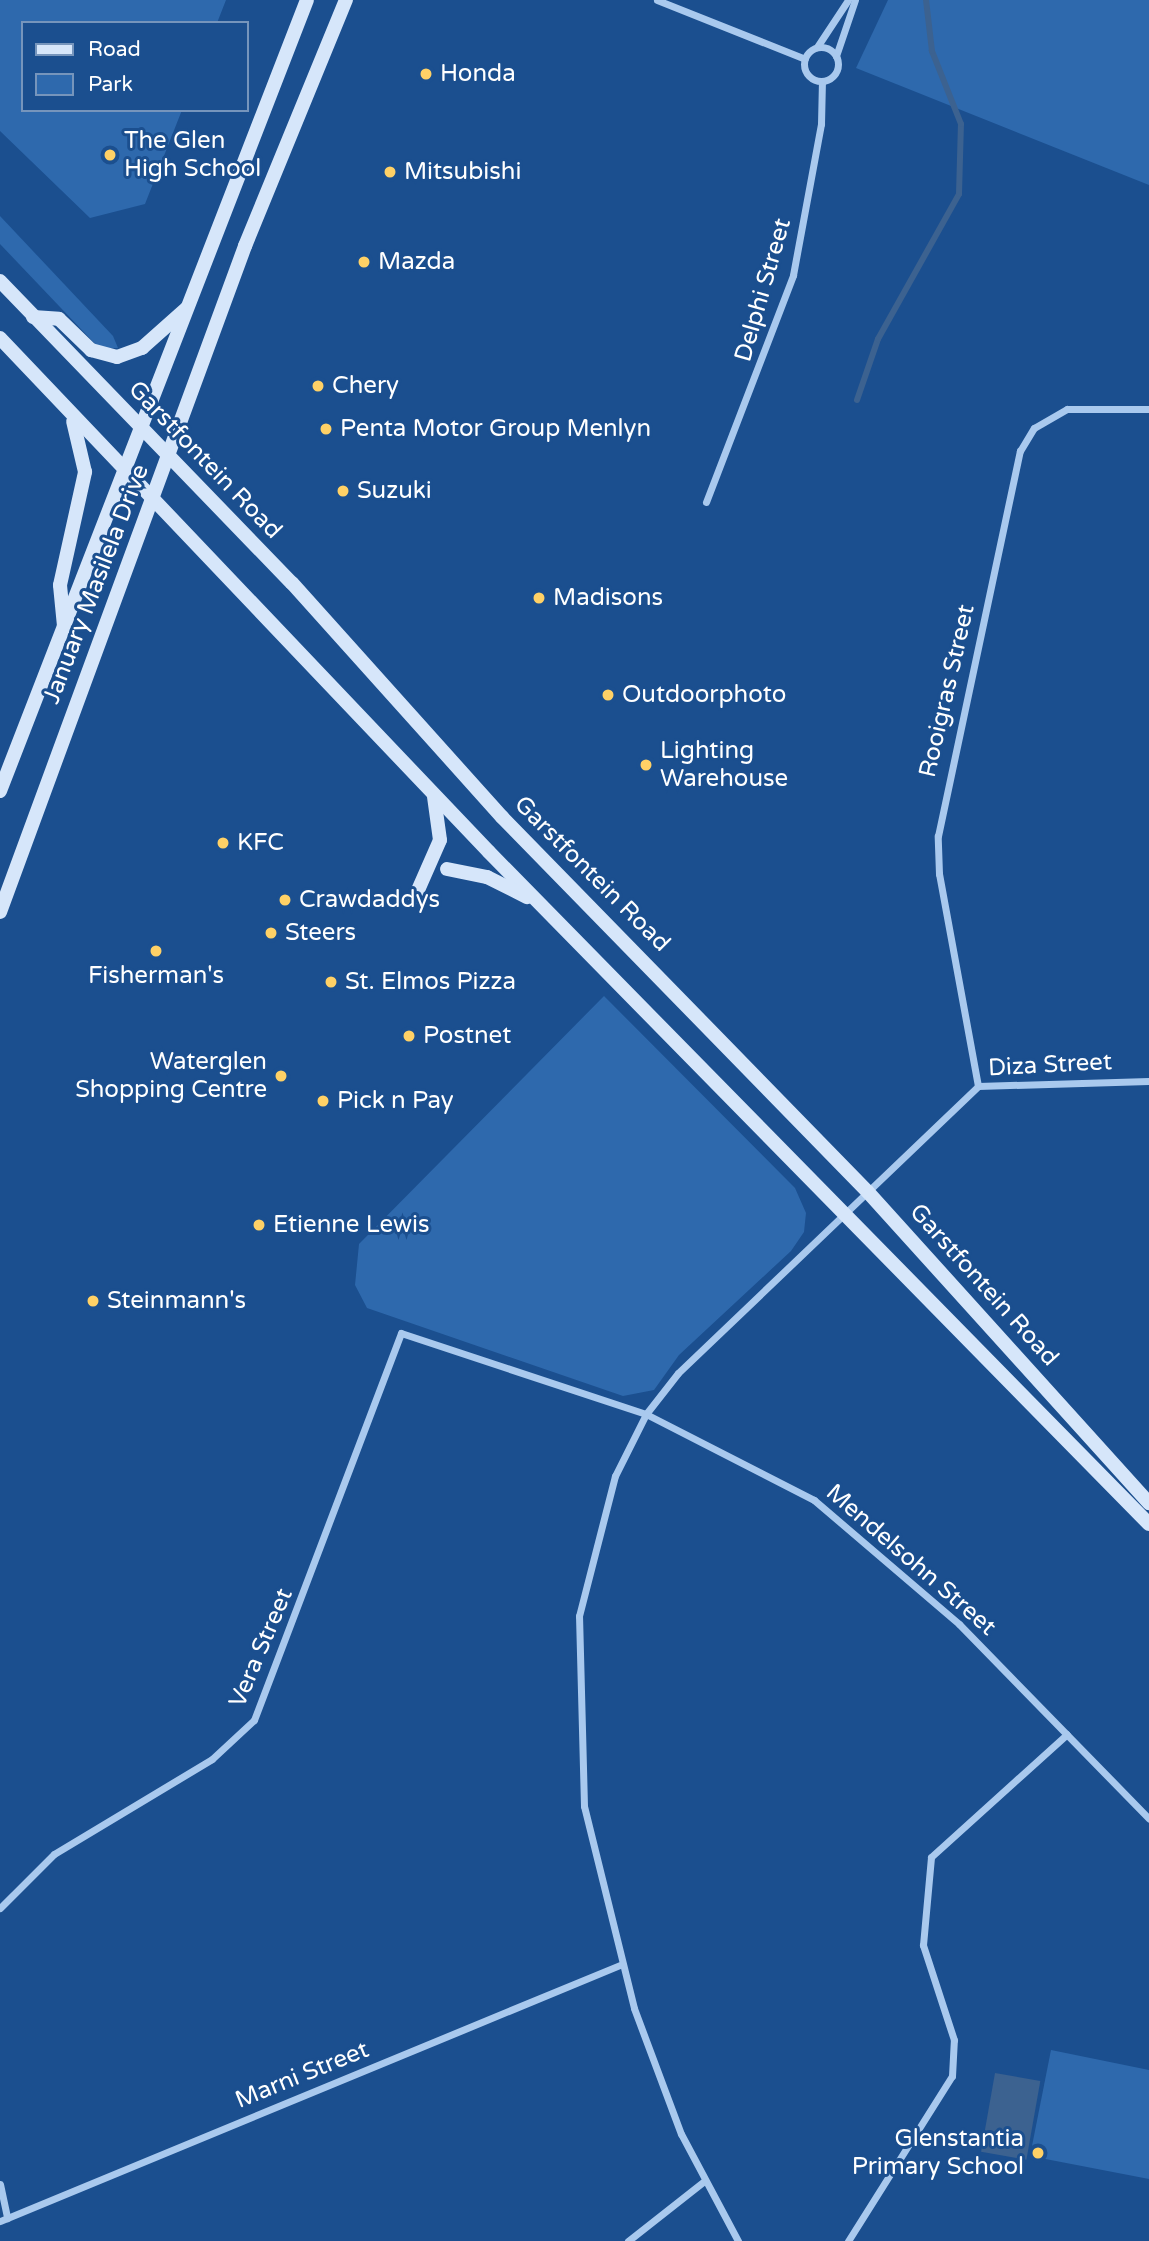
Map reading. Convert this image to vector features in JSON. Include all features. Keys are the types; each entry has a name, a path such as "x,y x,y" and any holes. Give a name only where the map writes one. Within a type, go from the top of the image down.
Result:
{"main road":[{"name":"January Masilela Drive","path":"0,912 169,455 346,0"},
{"name":"January Masilela Drive","path":"0,791 307,1"},
{"name":"Garstfontein Road","path":"0,281 169,455 502,817 867,1191 1149,1503"},
{"path":"33,317 60,319 91,350 117,357 142,348 186,309"},
{"name":"Garstfontein Road","path":"0,338 72,418 154,498 541,904 1149,1524"},
{"path":"64,628 60,585 85,472 72,418"},
{"path":"415,897 442,827 428,784"},
{"path":"0,876 19,861"},
{"path":"447,869 487,877 541,904"}],"street":[{"path":"657,0 805,59"},
{"path":"805,59 817,47 848,0"},
{"path":"805,59 807,74 822,81 837,70 836,56 855,0"},
{"path":"817,47 836,56"},
{"name":"Delphi Street","path":"706,502 793,275 821,124 822,81"},
{"name":"Rooigras Street","path":"978,1086 939,874 938,836 1020,451 1034,428 1067,409 1149,409"},
{"name":"Diza Street","path":"738,2241 703,2182 620,1965 584,1806 577,1638 597,1533 623,1457 646,1414 706,1344 978,1086 1149,1081"},
{"name":"Mendelsohn Street","path":"401,1333 646,1414 769,1473 830,1511 959,1624 1149,1819"},
{"name":"Vera Street","path":"0,1908 54,1854 212,1759 254,1720 401,1333"},
{"path":"848,2241 952,2076 954,2040 923,1945 931,1857 1066,1734"},
{"name":"Marni Street","path":"3,2219 620,1965"},
{"path":"628,2241 703,2182"},
{"path":"0,2184 3,2219"}],"green space":[{"path":"0,0 226,0 218,21 21,21 21,112 181,112 145,204 90,218 0,131"},
{"path":"888,0 1149,0 1149,185 856,68"},
{"path":"0,216 113,336 118,348 99,348 0,244"},
{"path":"604,996 795,1188 806,1213 804,1232 791,1251 679,1355 654,1390 623,1396 367,1308 355,1285 359,1244"},
{"path":"1051,2050 1149,2070 1149,2179 1030,2156"}],"shaded area":[{"path":"995,2073 1040,2081 1026,2160 981,2152"}],"waterway":[{"path":"857,400 878,339 959,194 961,124 932,51 926,0"}],"place":[{"name":"Honda","path":"426,74"},
{"name":"The Glen High School","path":"110,155"},
{"name":"Mitsubishi","path":"390,172"},
{"name":"Mazda","path":"364,262"},
{"name":"Chery","path":"318,386"},
{"name":"Penta Motor Group Menlyn","path":"326,429"},
{"name":"Suzuki","path":"343,491"},
{"name":"Madisons","path":"539,598"},
{"name":"Outdoorphoto","path":"608,695"},
{"name":"Lighting Warehouse","path":"646,765"},
{"name":"KFC","path":"223,843"},
{"name":"Crawdaddys","path":"285,900"},
{"name":"Steers","path":"271,933"},
{"name":"Fisherman's","path":"156,951"},
{"name":"St. Elmos Pizza","path":"331,982"},
{"name":"Postnet","path":"409,1036"},
{"name":"Waterglen Shopping Centre","path":"281,1076"},
{"name":"Pick n Pay","path":"323,1101"},
{"name":"Etienne Lewis","path":"259,1225"},
{"name":"Steinmann's","path":"93,1301"},
{"name":"Glenstantia Primary School","path":"1038,2153"}]}
